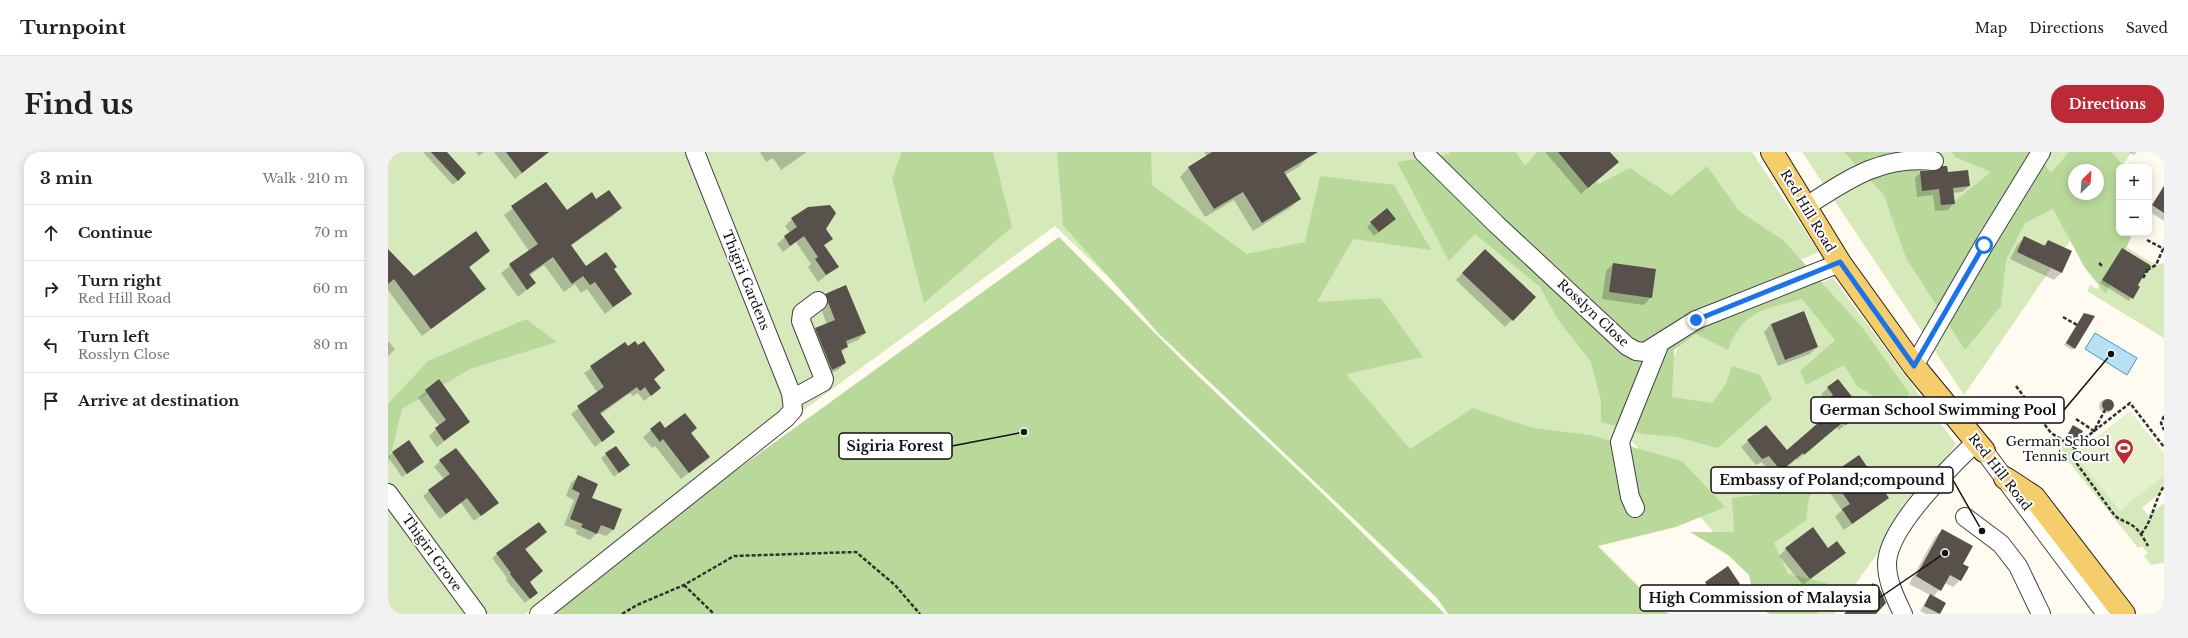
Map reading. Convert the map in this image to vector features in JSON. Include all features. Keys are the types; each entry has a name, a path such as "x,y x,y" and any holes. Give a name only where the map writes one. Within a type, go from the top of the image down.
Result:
{"main road":[{"name":"Red Hill Road","path":"1772,152 1805,208 1840,262 1914,366 1980,447"},
{"path":"2005,478 2034,497 2109,613"}],"street":[{"name":"Rosslyn Close","path":"1423,152 1496,224 1627,346 1636,351 1645,352 1696,320 1840,262"},
{"path":"1914,366 1984,245 2041,152"},
{"name":"Thigiri Gardens","path":"697,153 793,404"},
{"path":"1805,208 1852,176 1914,158 1934,160"},
{"path":"539,614 786,418 793,404 823,382 824,379 801,321 802,313 818,301"},
{"path":"1635,508 1630,497 1620,442 1660,343"},
{"path":"1903,614 1887,573 1888,556 1891,545 1899,531 1928,492 1980,447"},
{"name":"Red Hill Road","path":"1980,447 2005,478"},
{"name":"Thigiri Grove","path":"388,493 477,614"},
{"path":"1965,517 2002,544 2024,576 2041,614"}],"path":[{"path":"2147,240 2163,249 2156,265 2147,270"},
{"path":"2143,278 2150,266"},
{"path":"2063,317 2076,325"},
{"path":"2016,386 2051,432 2075,448"},
{"path":"2148,546 2141,534 2132,525 2123,522 2116,516 2072,457 2072,453 2084,439 2130,403 2164,447"},
{"path":"2094,431 2104,410"},
{"path":"2164,416 2161,423 2164,430"},
{"path":"2076,419 2094,431"},
{"path":"2079,438 2084,439"},
{"path":"2141,534 2147,528 2153,507 2164,486"},
{"path":"622,614 637,605 684,585 734,556 856,552 895,585 920,614"},
{"path":"684,585 714,614"}],"green space":[{"path":"388,152 1752,152 1819,252 1675,312 1604,471 1429,585 1055,226 525,614 388,614"},
{"path":"902,152 993,152 1012,227 924,303 892,178"},
{"path":"1057,152 1151,152 1152,185 1247,254 1305,242 1320,176 1394,185 1431,250 1353,239 1317,302 1381,298 1423,357 1346,374 1410,449 1473,408 1533,428 1590,435 1682,461 1725,507 1676,527 1598,546 1663,611 1670,614 1448,614 1437,598 1159,334 1063,225"},
{"path":"1449,152 1516,152 1525,166 1537,152 1567,152 1564,160 1599,184 1630,168 1671,196 1707,166 1739,211 1783,240 1861,326 1909,393 1901,412 1857,386 1844,365 1806,385 1800,371 1835,340 1802,299 1756,313 1741,326 1734,336 1728,350 1696,334 1674,350 1672,397 1712,403 1726,384 1732,366 1760,375 1772,399 1718,448 1677,437 1643,434 1601,422 1601,401 1591,362 1559,321 1540,287 1475,234 1449,261 1397,162 1450,154"},
{"path":"1802,152 2132,152 2123,164 2116,164 2116,174 2104,192 2104,164 2068,164 2068,200 2098,200 1964,395"},
{"path":"1844,152 1922,152 1917,168 1951,204 1991,172 1955,157 1952,152 2036,152 2051,173 2069,152 2112,152 2122,164 2116,164 2116,236 2131,236 2106,294 2085,268 2053,209 2025,223 2006,260 2001,306 1965,350 1906,258 1884,195"},
{"path":"1059,237 1194,372 1321,492 1445,614 537,614"},
{"path":"2117,242 2156,265 2164,263 2164,338 2087,291 2090,285 2097,289 2102,280 2133,298 2140,287"},
{"path":"1833,278 1956,444 1834,614 1787,614 1630,439 1686,333"},
{"path":"526,319 557,342 470,369 402,409 388,466 388,404 428,361"},
{"name":"German School Tennis Court","path":"2130,411 2164,453 2164,475 2120,510 2075,454"},
{"path":"2048,436 2065,439 2075,445 2075,454 2120,510 2164,475 2164,490 2142,508 2148,515 2164,503 2164,563 2151,565 2144,556 2148,553 2142,546 2138,548"},
{"path":"1796,472 1823,481 1809,497 1806,520 1774,543 1788,574 1827,583 1817,614 1770,614 1756,607 1749,575 1728,555 1690,532 1734,532 1732,498 1769,493"}],"water":[{"path":"2095,333 2137,358 2127,375 2085,349"}],"building":[{"path":"431,152 447,152 466,173 458,181"},
{"path":"506,152 549,152 522,173"},
{"path":"1212,152 1318,152 1284,172 1301,199 1262,223 1243,192 1214,209 1188,167"},
{"path":"1558,152 1610,152 1619,162 1588,188"},
{"path":"1943,166 1947,166 1948,172 1968,170 1970,186 1953,188 1955,204 1941,205 1939,189 1922,191 1920,171 1934,171"},
{"path":"546,182 567,210 592,192 596,199 609,190 622,208 571,245 586,266 606,252 617,267 614,269 632,294 613,307 595,282 590,285 583,276 572,284 553,257 529,274 536,283 527,290 509,264 538,244 511,206"},
{"path":"2164,186 2164,213 2152,205"},
{"path":"830,205 836,213 826,229 833,239 824,245 839,267 826,275 815,259 818,257 804,236 790,246 784,236 797,227 791,218 808,207"},
{"path":"1387,208 1396,219 1379,232 1370,222"},
{"path":"476,231 490,251 469,267 486,289 431,329 394,279 388,284 388,249 414,276"},
{"path":"2024,236 2045,246 2048,240 2072,251 2062,273 2017,252"},
{"path":"2122,248 2150,265 2138,285 2140,287 2133,299 2102,280"},
{"path":"1485,249 1536,297 1513,321 1462,273"},
{"path":"1613,263 1656,269 1652,298 1609,292"},
{"path":"846,285 866,333 846,341 848,347 841,350 846,363 832,370 815,328 835,320 825,294"},
{"path":"1804,311 1818,347 1785,360 1771,324"},
{"path":"2084,313 2095,316 2075,349 2066,343"},
{"path":"635,341 638,345 644,341 665,370 654,379 661,388 651,396 645,387 640,391 637,387 600,413 615,432 602,442 577,406 604,387 590,366 625,342 628,346"},
{"path":"439,379 470,422 444,441 435,428 446,420 425,390"},
{"path":"1838,379 1861,408 1857,412 1859,414 1846,425 1843,422 1804,455 1803,453 1781,471 1769,456 1762,459 1747,440 1766,425 1787,450 1825,417 1818,408 1833,395 1827,387"},
{"path":"2110,399 2113,400 2113,410 2106,411 2103,410 2102,403 2103,400"},
{"path":"685,413 697,428 691,433 710,457 689,473 663,439 660,442 650,429 660,421 665,428"},
{"path":"2073,425 2083,431 2075,445 2065,439"},
{"path":"409,440 424,462 407,474 392,452"},
{"path":"616,446 630,465 619,473 605,453"},
{"path":"456,448 499,503 481,516 467,498 446,514 428,490 450,474 439,460"},
{"path":"1859,455 1889,498 1852,524 1842,509 1850,504 1830,475"},
{"path":"578,475 598,484 592,498 622,509 614,530 601,525 597,534 581,527 583,524 570,519 580,493 572,489"},
{"path":"539,522 547,532 525,549 543,571 530,582 538,593 530,599 510,574 511,573 496,553"},
{"path":"1813,527 1828,548 1837,541 1846,553 1810,579 1785,548"},
{"path":"1942,529 1973,546 1963,564 1969,567 1961,581 1950,575 1941,591 1916,576"},
{"path":"1728,566 1740,584 1717,600 1705,582"},
{"path":"1873,583 1881,591 1886,603 1876,614 1844,614"},
{"path":"1930,594 1946,603 1940,614 1924,606"}],"place":[{"name":"German School Swimming Pool","path":"2111,354"},
{"name":"Sigiria Forest","path":"1024,432"},
{"name":"German School Tennis Court","path":"2124,465"},
{"name":"Embassy of Poland;compound","path":"1982,531"},
{"name":"High Commission of Malaysia","path":"1945,553"}],"route":[{"path":"1696,320 1840,262 1914,366 1984,245"}]}
